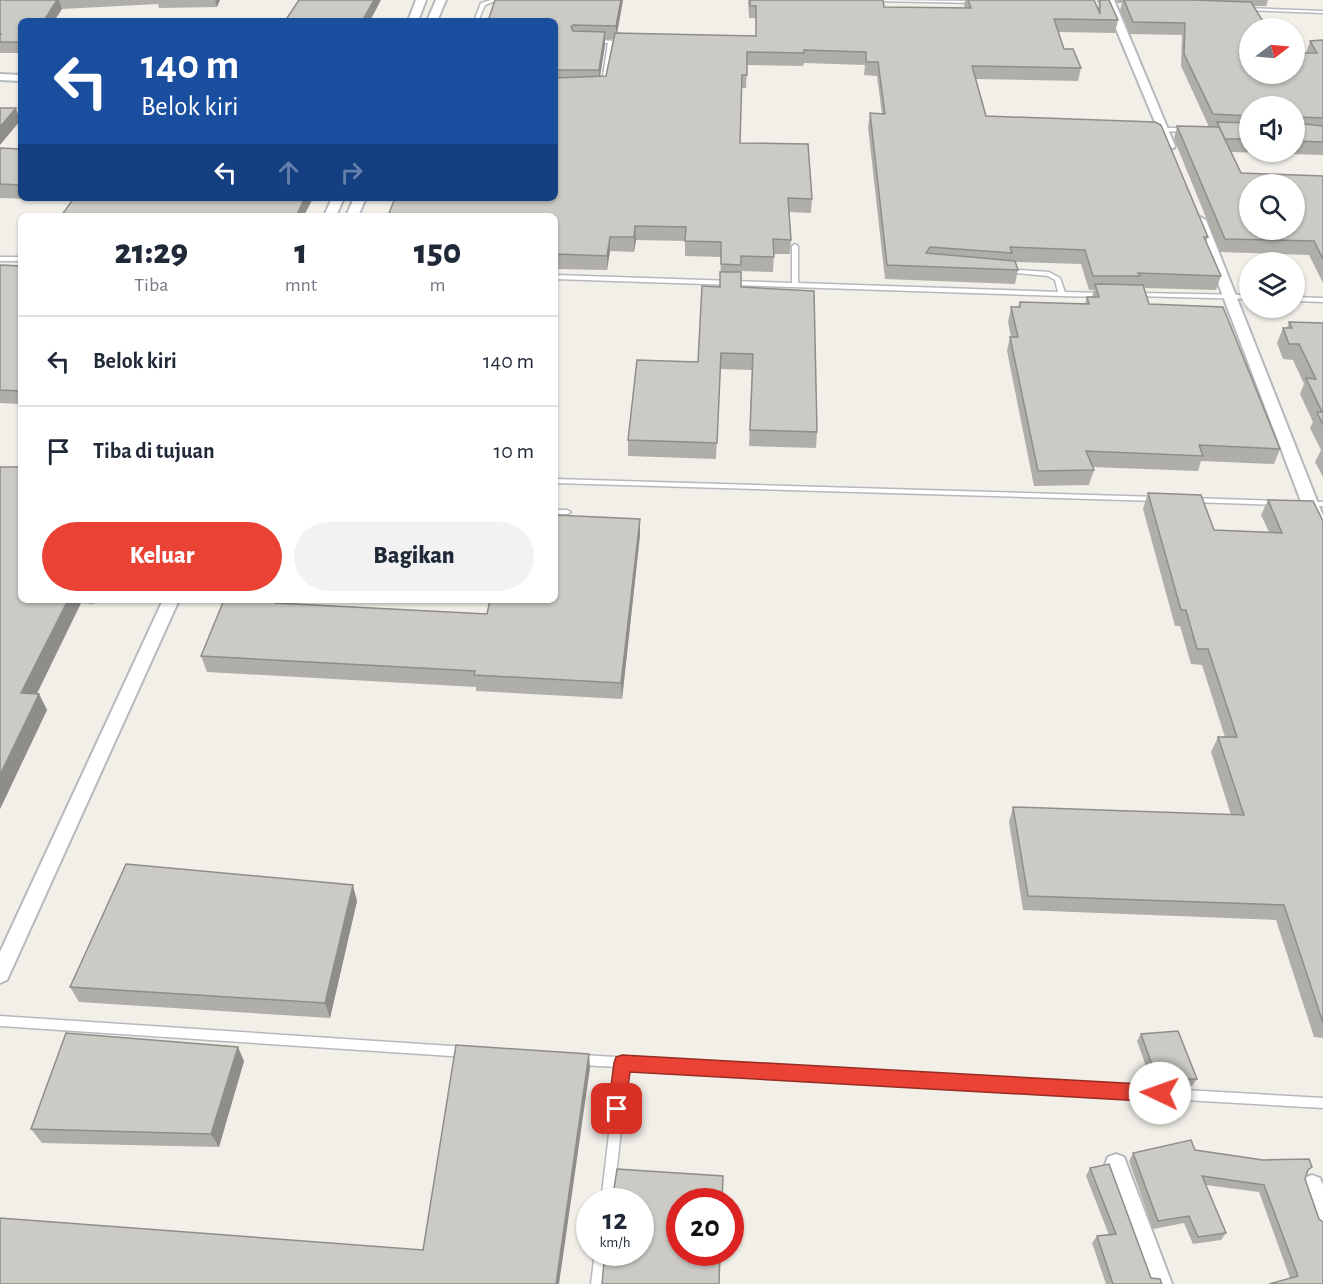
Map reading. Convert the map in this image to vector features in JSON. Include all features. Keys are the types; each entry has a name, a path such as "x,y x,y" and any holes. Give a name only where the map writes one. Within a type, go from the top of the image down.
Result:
{"street":[{"path":"414,18 422,0"},
{"path":"433,18 441,0"},
{"path":"1111,4 1176,161"},
{"path":"0,77 18,78"},
{"path":"1193,204 1230,296 1303,504 1323,531"},
{"path":"0,974 170,603"},
{"path":"1116,1165 1160,1284"},
{"path":"1312,1186 1323,1218"}],"lane":[{"path":"477,18 483,4 496,0"},
{"path":"874,7 875,0 978,2"},
{"path":"1237,9 1323,12"},
{"path":"587,41 635,42"},
{"path":"595,88 605,84 611,42"},
{"path":"1163,130 1196,131"},
{"path":"795,246 795,285"},
{"path":"0,259 18,259"},
{"path":"994,270 1049,274 1058,279 1062,294"},
{"path":"558,277 1107,295"},
{"path":"1129,295 1239,296"},
{"path":"1305,299 1323,300"},
{"path":"558,481 1167,500"},
{"path":"1179,500 1285,503"},
{"path":"1303,504 1323,504"},
{"path":"558,512 567,512"},
{"path":"0,1021 479,1053"},
{"path":"575,1060 1323,1102"},
{"path":"608,1188 622,1063"},
{"path":"597,1284 599,1266"}],"building":[{"path":"0,0 57,0 46,18 18,18 18,42 0,42"},
{"path":"299,0 374,0 364,18 287,18"},
{"path":"495,0 621,0 616,26 573,25 571,27 573,31 605,32 599,70 558,70 558,18 489,18"},
{"path":"750,0 883,0 884,7 971,8 968,0 1094,0 1100,14 1100,0 1109,0 1118,20 1054,19 1064,49 1073,49 1081,68 972,66 986,116 1155,122 1161,125 1208,237 1204,237 1221,276 1138,273 1140,276 1093,276 1085,250 1010,247 1012,253 930,247 926,253 1015,261 1018,270 887,265 870,113 885,114 878,62 866,62 866,52 804,50 804,53 747,52 747,75 742,75 740,143 808,144 812,199 788,198 791,240 773,239 774,257 741,256 741,265 721,264 721,242 685,241 686,227 635,226 634,237 610,237 607,256 558,254 558,213 389,213 394,201 558,201 558,78 606,76 615,33 756,36 756,6 750,6"},
{"path":"1124,0 1251,2 1261,18 1239,18 1239,84 1305,84 1305,53 1317,53 1310,41 1323,40 1323,118 1305,117 1305,96 1239,96 1239,115 1213,114 1184,54 1185,23 1133,22"},
{"path":"0,108 16,108 0,127"},
{"path":"1217,122 1239,123 1239,139 1225,139"},
{"path":"1305,124 1323,126 1323,142 1305,141"},
{"path":"1177,126 1219,127 1241,173 1268,174 1239,174 1239,239 1225,239"},
{"path":"0,148 18,149 18,185 0,184"},
{"path":"1305,175 1323,176 1323,259 1314,241 1270,240 1305,240"},
{"path":"72,201 304,201 298,213 63,213"},
{"path":"0,265 18,266 18,391 0,390"},
{"path":"720,272 741,272 741,287 814,291 817,432 750,430 753,354 721,353 717,443 628,440 637,360 698,362 702,286 720,287"},
{"path":"1095,284 1143,285 1149,304 1223,307 1280,449 1199,445 1203,456 1086,451 1094,470 1038,471 1010,337 1018,337 1011,307 1020,307 1020,302 1089,304 1087,297 1099,297"},
{"path":"1289,322 1323,323 1323,425 1317,412 1322,412 1306,378 1316,379 1299,344 1289,344 1283,328 1292,328"},
{"path":"0,467 18,467 18,603 66,603 21,693 39,694 0,775"},
{"path":"1148,493 1201,495 1214,530 1282,533 1268,500 1313,501 1323,521 1323,1023 1284,905 1028,896 1013,807 1244,815 1218,737 1237,737 1208,649 1197,649 1186,610 1181,610"},
{"path":"558,515 640,519 621,683 474,675 475,671 201,656 223,603 275,603 487,614 489,603 558,603"},
{"path":"126,864 353,885 325,1003 70,987"},
{"path":"1178,1031 1197,1079 1157,1079 1141,1034"},
{"path":"66,1033 238,1047 211,1134 31,1129"},
{"path":"456,1045 589,1054 556,1284 0,1284 0,1218 423,1250"},
{"path":"1191,1140 1195,1150 1263,1160 1309,1159 1312,1167 1308,1170 1305,1179 1319,1219 1323,1222 1323,1284 1269,1284 1298,1276 1264,1185 1202,1176 1226,1233 1198,1237 1189,1216 1158,1221 1133,1153"},
{"path":"1109,1164 1151,1278 1160,1279 1162,1284 1113,1284 1097,1236 1116,1234 1090,1168"},
{"path":"617,1169 723,1176 723,1188 666,1188 666,1266 720,1266 719,1284 602,1284 604,1266 654,1266 654,1188 614,1188"}],"route":[{"path":"617,1109 622,1063 1160,1093"}]}
